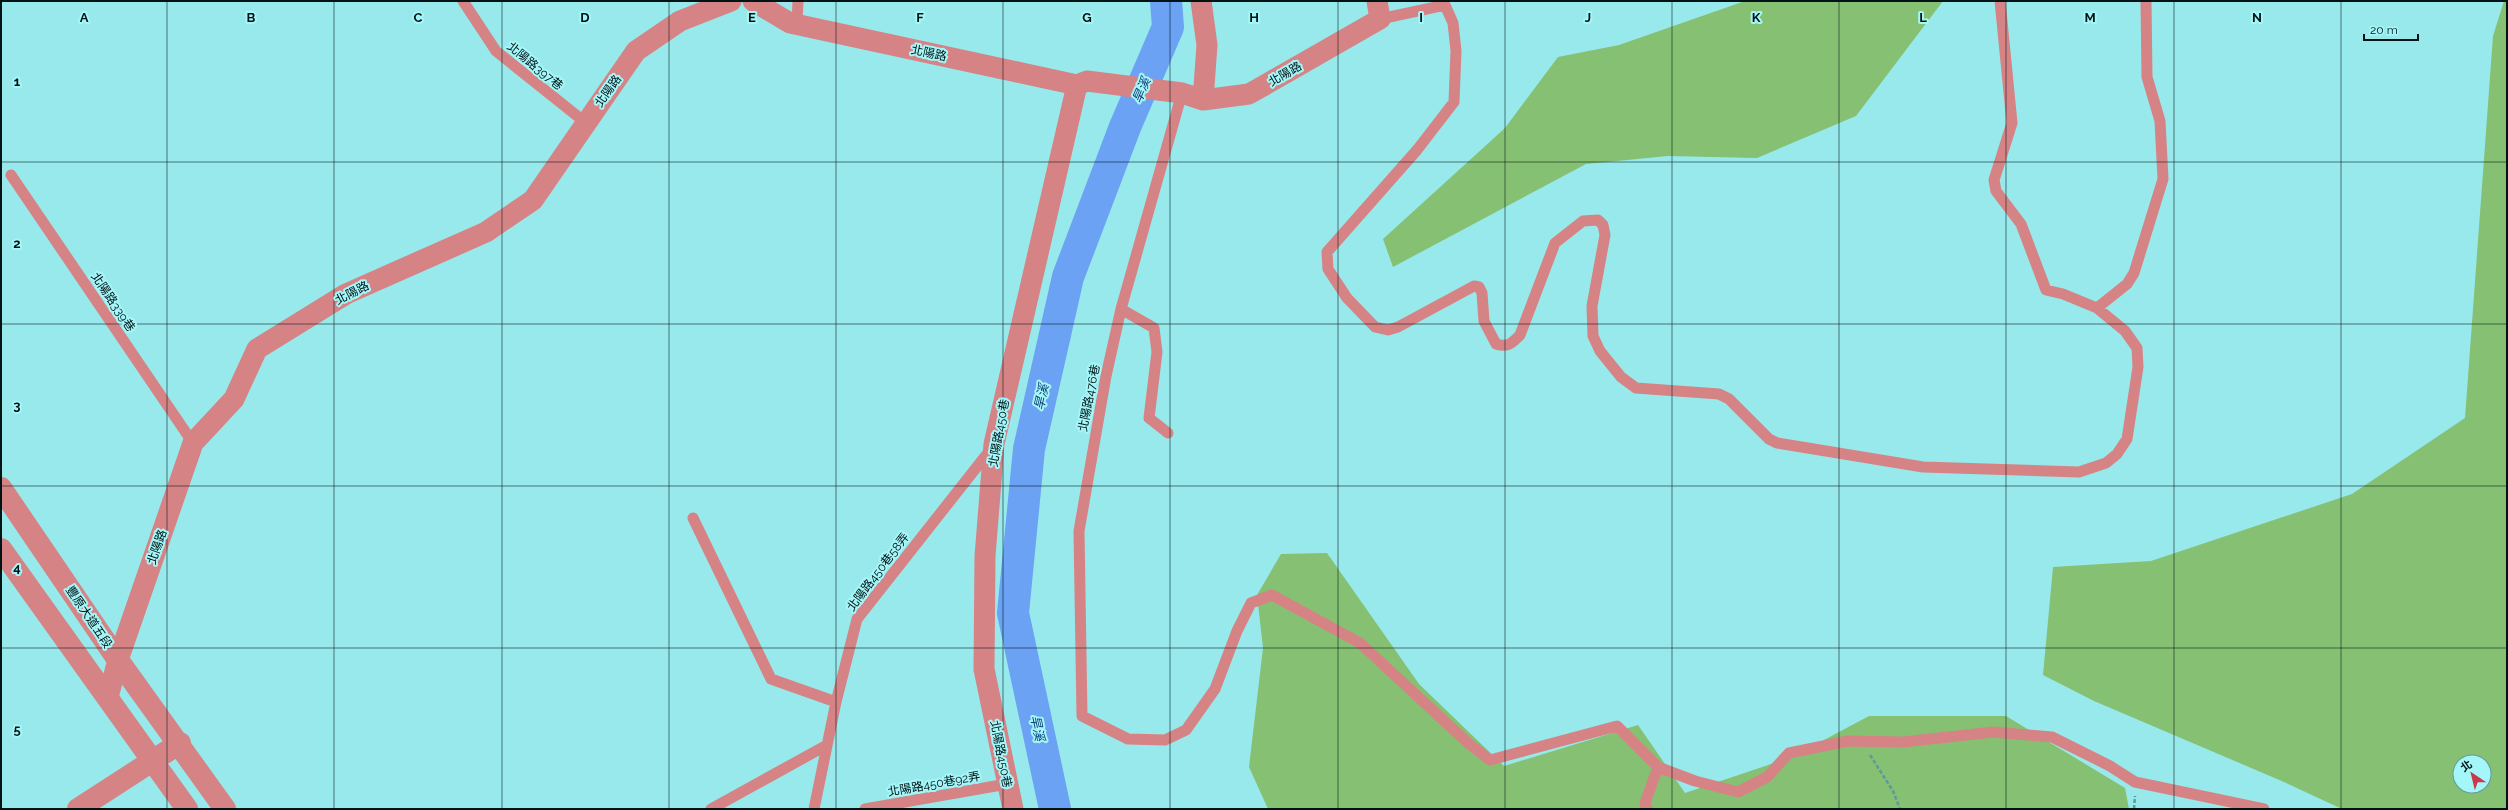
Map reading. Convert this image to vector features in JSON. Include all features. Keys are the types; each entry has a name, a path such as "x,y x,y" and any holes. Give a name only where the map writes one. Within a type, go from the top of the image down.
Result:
{"street":[{"name":"北陽路","path":"108,697 118,660 193,443 234,399 257,349 346,294 486,232 533,200 636,51 680,21 731,1"},
{"name":"北陽路","path":"753,1 790,23 1082,83 1182,93 1203,100 1249,94 1378,10"},
{"path":"1200,1 1207,45 1203,100"},
{"name":"北陽路450巷","path":"1013,809 984,669 984,556 994,444 1082,83"},
{"name":"豐原大道五段","path":"1,488 118,660 180,743 225,809"},
{"path":"1,549 187,809"},
{"path":"78,809 154,762 180,743"}],"lane":[{"name":"北陽路397巷","path":"463,1 496,51 586,123"},
{"path":"797,24 798,1"},
{"path":"1378,10 1445,5 1453,23 1456,51 1454,102 1417,150 1327,252 1328,269 1347,298 1376,327 1388,330 1398,327 1474,286 1479,287 1482,293 1484,321 1496,344 1504,346 1511,344 1520,335 1555,243 1583,221 1598,220 1603,226 1605,235 1592,306 1593,336 1600,351 1621,377 1636,388 1719,394 1729,399 1769,439 1777,443 1923,467 2079,472 2106,463 2124,447 2127,440 2138,367 2137,348 2125,331 2097,308 2063,294 2046,290 2021,224 1996,191 1994,180 1995,174 2012,123 2000,1"},
{"path":"2097,308 2127,284 2134,273 2163,179 2160,122 2147,77 2146,1"},
{"name":"北陽路476巷","path":"1182,93 1121,309 1106,376 1078,531 1082,716 1128,739 1165,740 1186,730 1215,689 1236,631 1251,603 1272,595 1360,643 1468,743 1490,760 1617,726 1658,768"},
{"name":"北陽路339巷","path":"11,175 193,443"},
{"path":"1121,309 1154,328 1157,352 1149,418 1168,434"},
{"name":"北陽路450巷58弄","path":"814,809 836,702 857,620 994,444"},
{"path":"693,518 771,679 836,702"},
{"path":"1647,809 1645,803 1658,768 1695,782 1738,792 1767,777 1789,753 1848,741 1903,742 1993,732 2052,737 2110,766 2135,782 2264,809"},
{"path":"711,809 827,745"},
{"name":"北陽路450巷92弄","path":"865,809 1007,784"}],"path":[{"path":"1861,741 1893,791 1900,809"}],"green space":[{"path":"1745,1 1943,1 1856,116 1757,158 1668,156 1586,164 1393,267 1383,239 1505,128 1558,57 1619,45"},
{"path":"2504,1 2507,1 2507,809 2342,809 2284,782 2094,701 2043,675 2053,567 2151,561 2352,494 2465,418 2493,36"},
{"path":"1327,553 1419,684 1504,766 1638,725 1685,793 1792,757 1869,716 2006,716 2125,788 2129,809 1268,809 1249,767 1263,648 1257,595 1281,554"}],"waterway":[{"name":"旱溪","path":"1055,809 1013,613 1029,449 1068,277 1125,127 1168,27 1166,1"}]}
